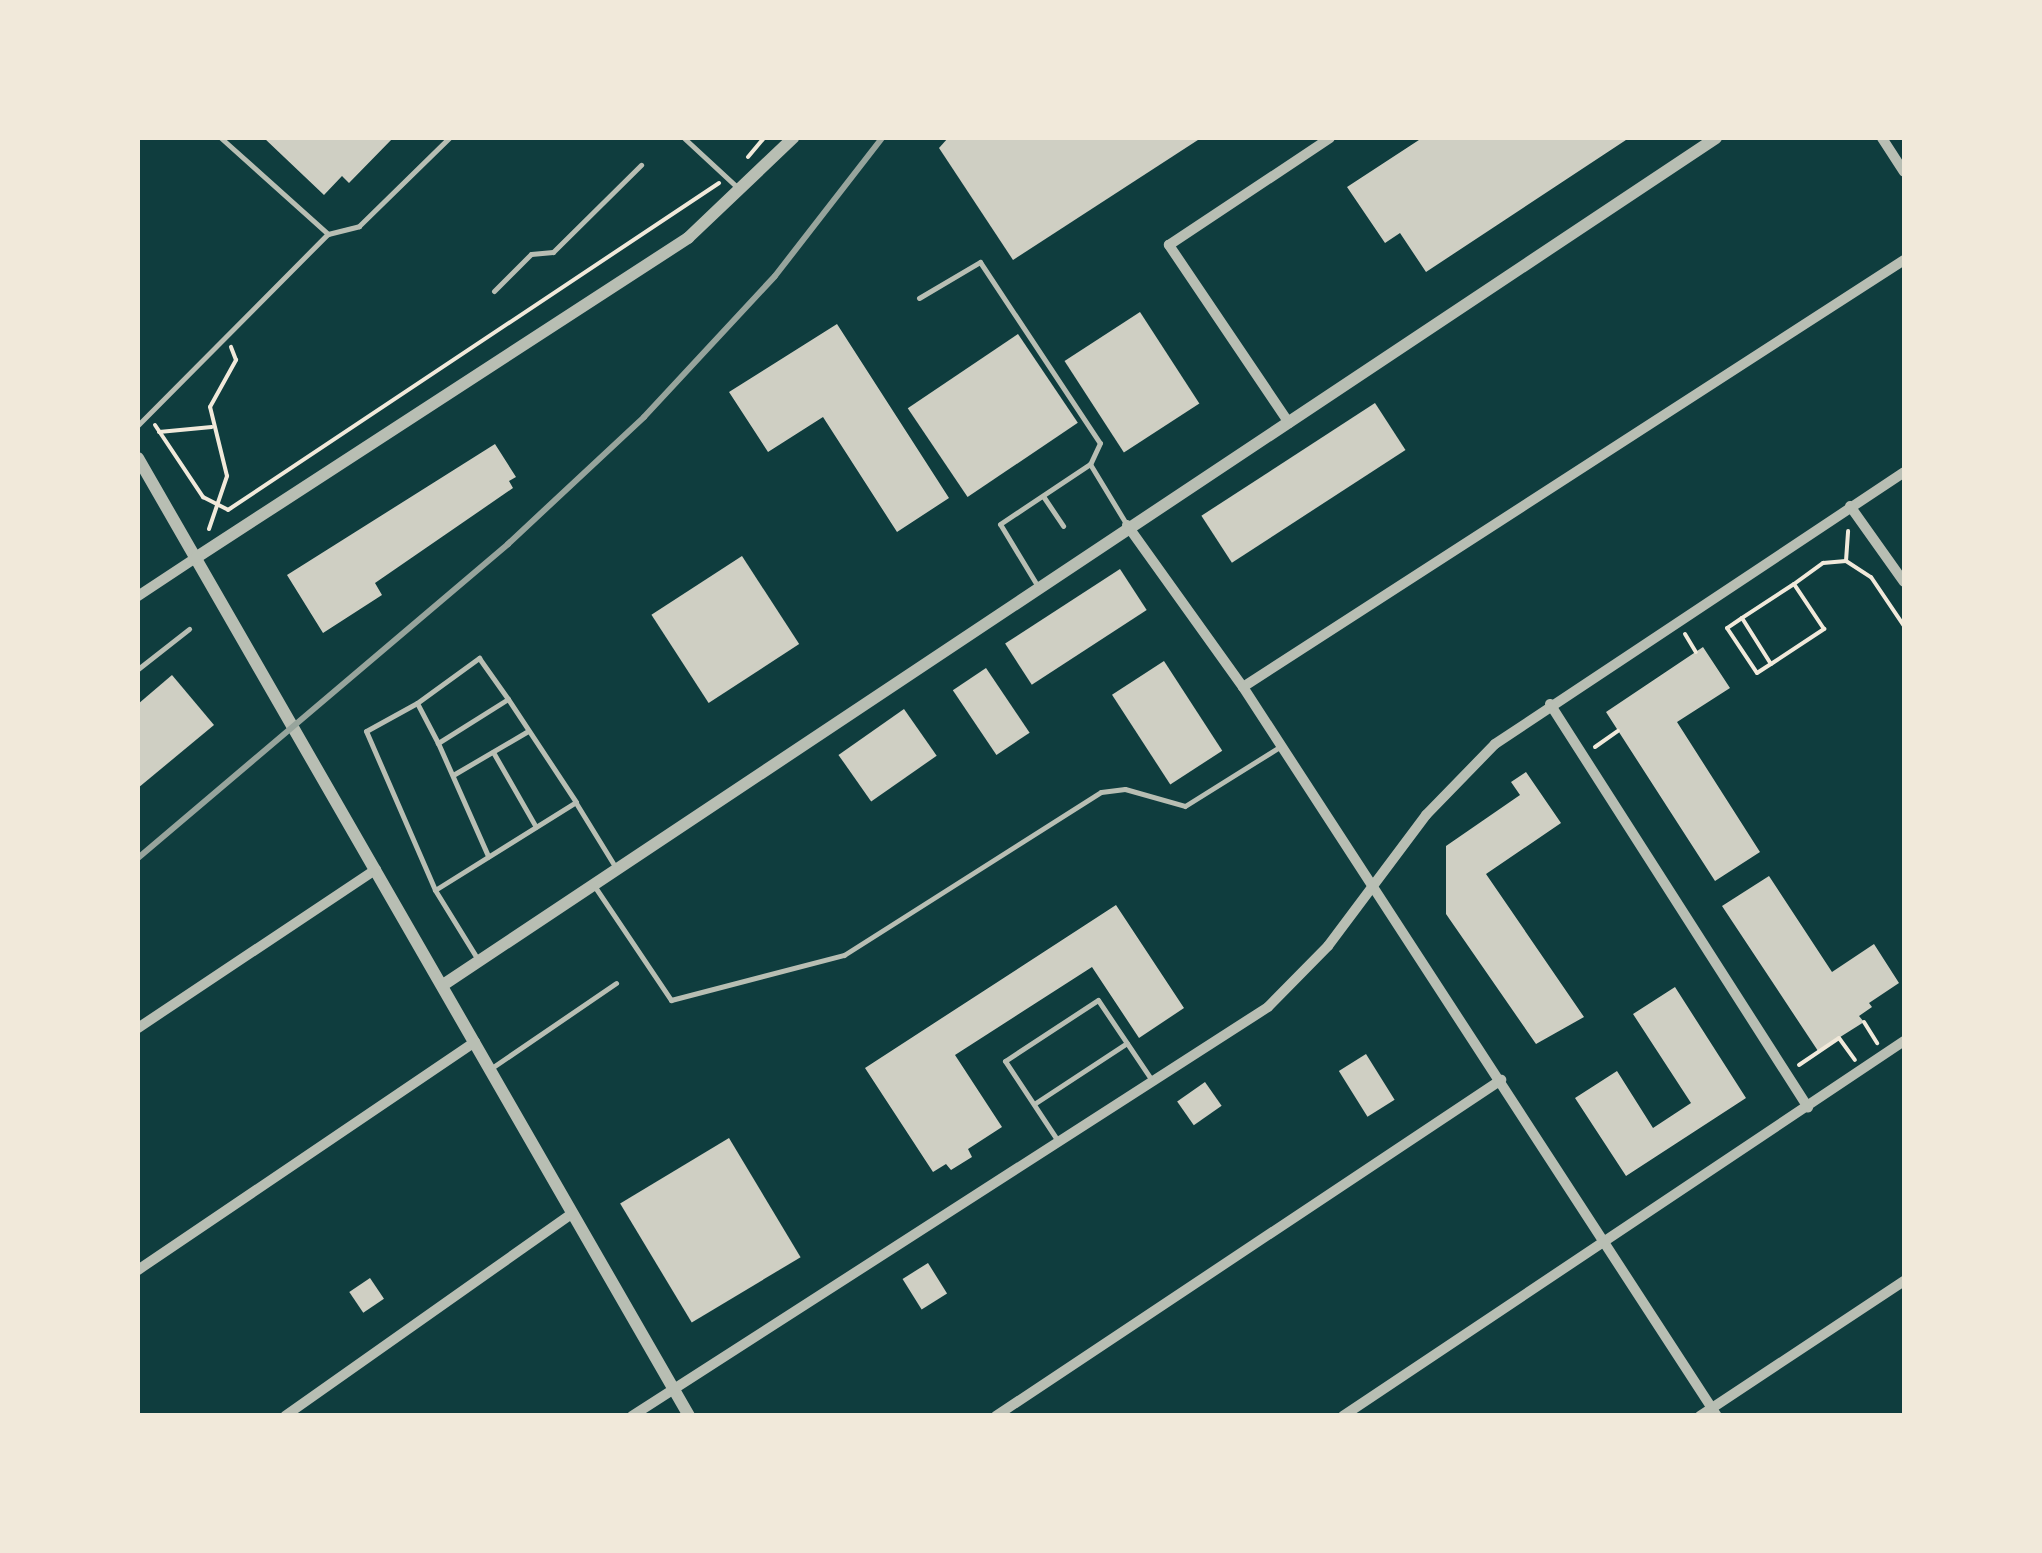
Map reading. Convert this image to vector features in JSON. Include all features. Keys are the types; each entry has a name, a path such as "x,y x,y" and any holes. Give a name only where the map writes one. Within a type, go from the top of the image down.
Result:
{"street":[{"path":"138,596 688,238 742,192 794,138"},
{"path":"1289,422 1169,245 1330,138"},
{"path":"443,986 1127,524 1289,422 1716,138"},
{"path":"1882,138 1904,172"},
{"path":"1243,687 1904,260"},
{"path":"138,458 689,1416"},
{"path":"632,1416 1268,1007 1328,946 1426,816 1494,744 1904,472"},
{"path":"1850,506 1904,582"},
{"path":"1127,524 1243,687 1714,1412"},
{"path":"1550,704 1808,1107"},
{"path":"138,1028 376,869"},
{"path":"1343,1416 1904,1041"},
{"path":"138,1270 475,1042"},
{"path":"996,1416 1501,1080"},
{"path":"285,1416 573,1213"},
{"path":"1700,1416 1714,1412 1904,1281"}],"lane":[{"path":"220,138 328,234"},
{"path":"138,425 328,234 359,226 449,138"},
{"path":"684,138 742,192"},
{"path":"494,292 530,254 553,252 641,165"},
{"path":"919,298 980,262 1100,443 1090,464 1000,524 1038,585"},
{"path":"1090,464 1127,524"},
{"path":"1043,496 1063,526"},
{"path":"138,669 189,629"},
{"path":"479,960 435,890 366,731 417,702 479,658 616,868"},
{"path":"438,743 508,700"},
{"path":"417,702 488,856"},
{"path":"452,776 528,732"},
{"path":"593,883 671,1000 844,955 1101,792 1125,789 1184,806 1282,746"},
{"path":"493,752 536,827"},
{"path":"435,890 576,802"},
{"path":"490,1068 616,983"},
{"path":"1058,1141 1005,1061 1098,1000 1152,1081"},
{"path":"1034,1104 1127,1043"}],"path":[{"path":"148,414 217,508 228,510 728,178 764,138"},
{"path":"217,508 226,476 210,406 236,360 227,335"},
{"path":"159,432 212,427"},
{"path":"1846,561 1850,506"},
{"path":"1794,584 1824,630 1757,673 1728,628 1824,563 1846,561 1871,578 1904,626"},
{"path":"1742,618 1771,664"},
{"path":"1678,622 1696,652"},
{"path":"1583,755 1618,731"},
{"path":"1864,1022 1884,1054"},
{"path":"1787,1073 1839,1038 1861,1070"}],"building":[{"path":"264,138 393,138 349,183 342,176 324,195"},
{"path":"948,138 1201,138 1013,260 939,148"},
{"path":"1422,138 1629,138 1426,272 1400,233 1385,243 1347,187"},
{"path":"1140,312 1199,403 1124,452 1065,361"},
{"path":"837,324 949,498 897,532 823,417 768,452 729,392"},
{"path":"1018,334 1078,423 968,497 908,408"},
{"path":"1375,403 1405,450 1232,563 1201,516"},
{"path":"495,444 516,477 509,481 513,488 375,583 382,595 323,633 287,575"},
{"path":"742,556 799,644 709,703 651,615"},
{"path":"1120,569 1147,610 1032,685 1005,644"},
{"path":"1703,647 1730,688 1677,722 1760,852 1715,881 1606,712"},
{"path":"1164,661 1222,751 1170,785 1112,695"},
{"path":"986,668 1030,733 996,755 953,690"},
{"path":"172,675 214,725 138,788 138,704"},
{"path":"904,709 937,756 871,802 838,755"},
{"path":"1526,772 1561,823 1486,874 1584,1017 1536,1044 1446,914 1446,846 1520,795 1511,782"},
{"path":"1769,876 1832,972 1874,944 1899,983 1869,1003 1872,1007 1859,1016 1864,1022 1818,1051 1722,906"},
{"path":"1116,905 1184,1008 1139,1038 1092,967 955,1055 1002,1127 968,1149 972,1157 951,1170 946,1164 933,1172 865,1068"},
{"path":"1675,987 1746,1098 1626,1176 1575,1098 1617,1071 1653,1128 1691,1103 1633,1014"},
{"path":"1366,1054 1395,1100 1367,1117 1339,1071"},
{"path":"1205,1082 1222,1106 1194,1125 1177,1102"},
{"path":"729,1138 801,1257 692,1323 620,1203"},
{"path":"928,1263 947,1294 922,1309 903,1279"},
{"path":"370,1278 384,1299 363,1313 349,1292"}],"railway":[{"path":"138,858 508,544 644,417 775,276 882,138"}]}
